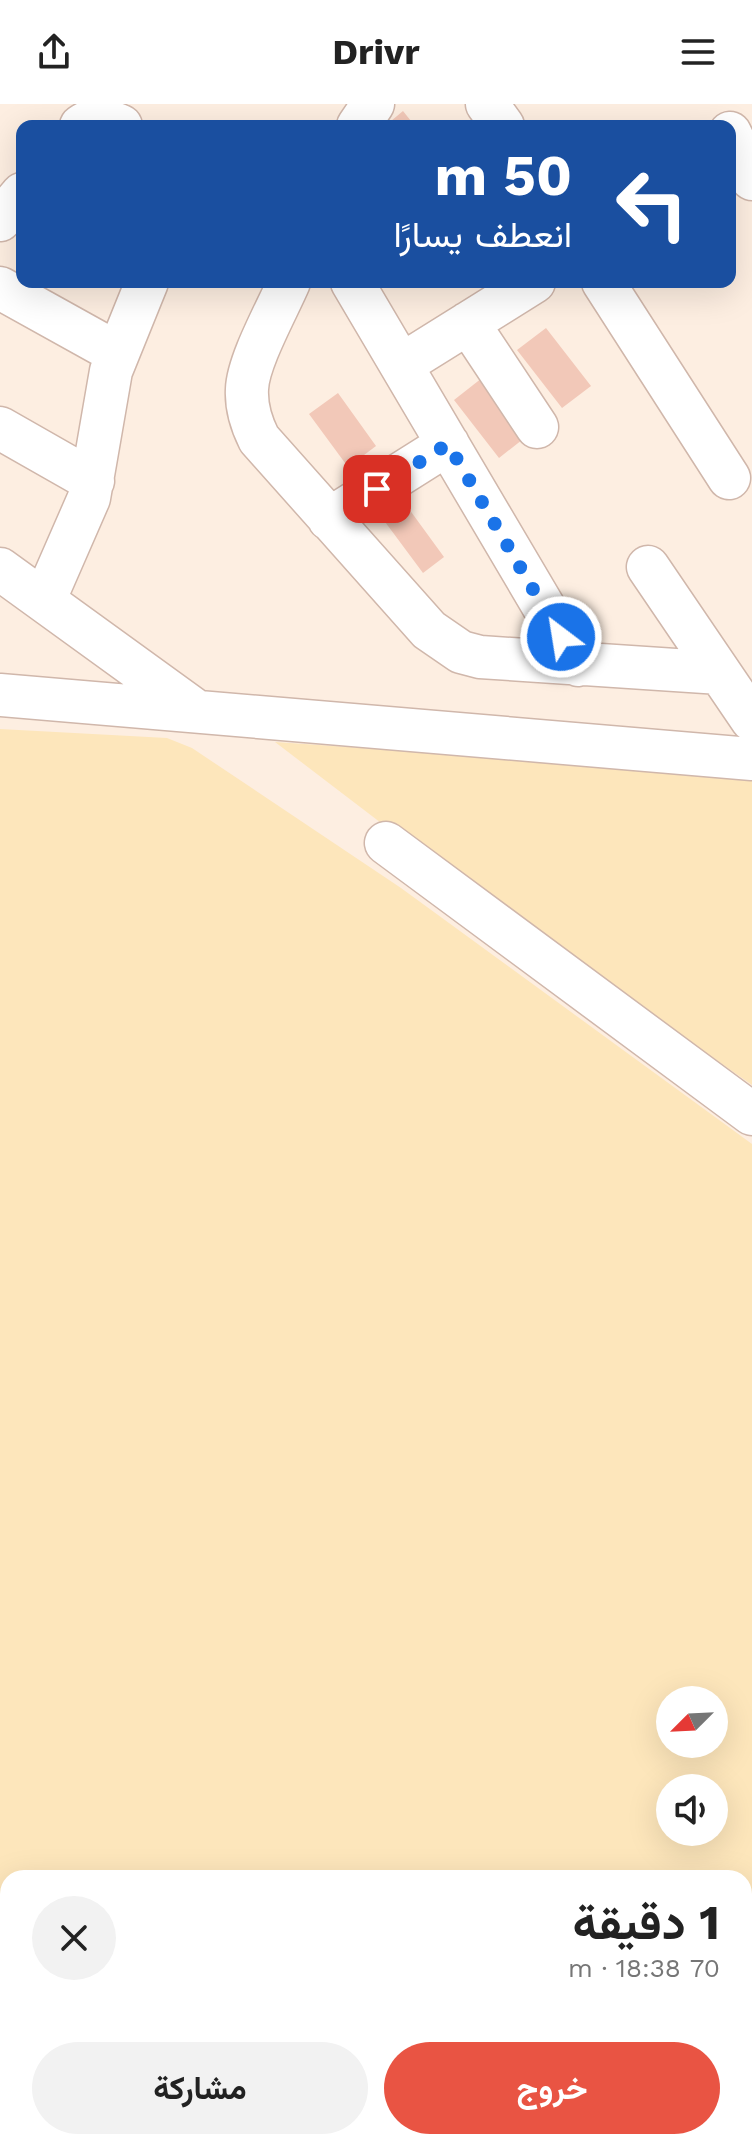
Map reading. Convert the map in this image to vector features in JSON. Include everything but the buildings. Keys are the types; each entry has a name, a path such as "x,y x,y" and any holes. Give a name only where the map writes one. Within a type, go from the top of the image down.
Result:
{"lane":[{"path":"736,146 752,179"},
{"path":"0,220 16,201"},
{"path":"0,288 117,353"},
{"path":"44,601 89,498 108,386 117,353 144,288"},
{"path":"286,288 248,377 247,408 259,439 429,630 461,652 480,657 720,673"},
{"path":"356,288 578,665"},
{"path":"401,365 524,288"},
{"path":"607,288 729,478"},
{"path":"468,323 537,427"},
{"path":"0,428 93,481"},
{"path":"329,519 448,444"},
{"path":"648,567 752,720"},
{"path":"0,569 196,711"},
{"path":"0,695 752,759"},
{"path":"386,843 752,1114"}],"sand":[{"path":"0,729 167,738 192,748 401,888 752,1144 752,1870 0,1870"},
{"path":"275,742 615,765 752,779 752,1085 406,842"}],"route":[{"path":"377,489 448,444 561,637"}]}
